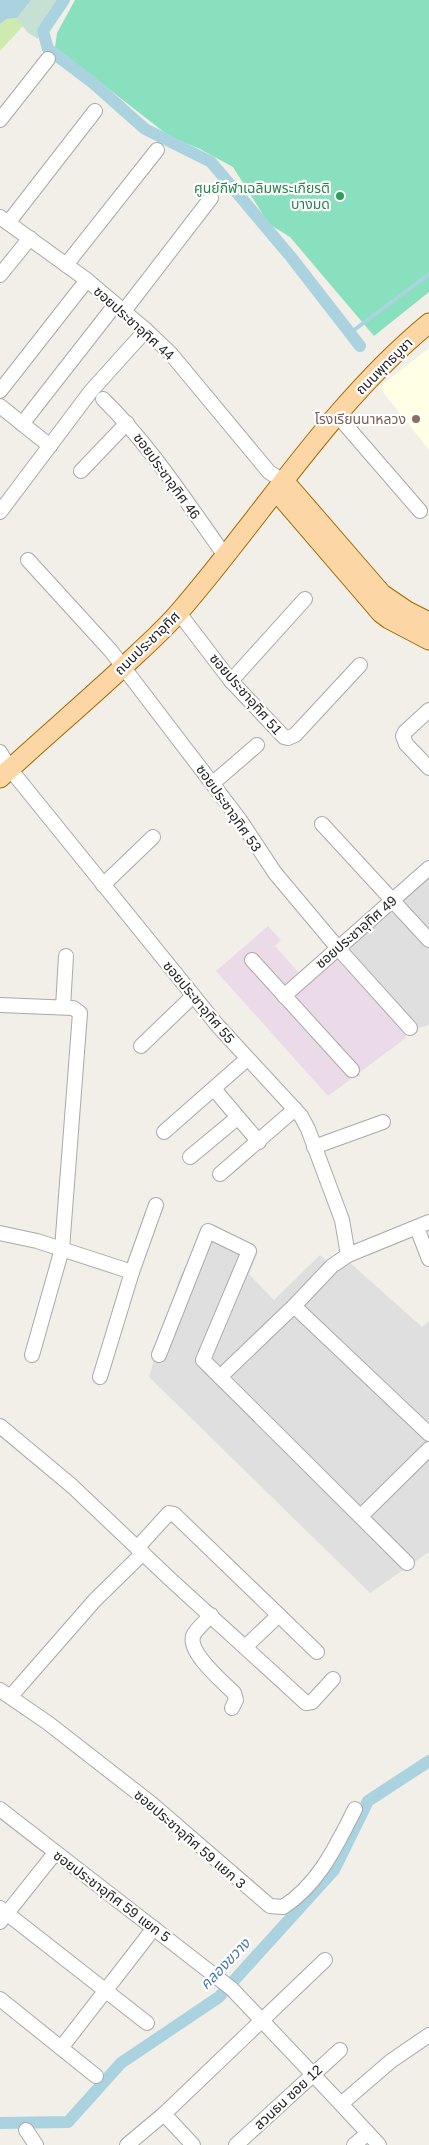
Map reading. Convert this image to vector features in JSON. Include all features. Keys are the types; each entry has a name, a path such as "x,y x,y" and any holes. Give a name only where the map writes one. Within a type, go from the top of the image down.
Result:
{"main road":[{"name":"ถนนพุทธบูชา","path":"277,482 375,372 429,323"},
{"name":"ถนนประชาอุทิศ","path":"5,773 155,638 179,613 226,558 277,482"},
{"path":"277,482 382,594 407,611 429,622"},
{"path":"277,482 380,613 429,640"}],"street":[{"path":"0,120 48,60"},
{"path":"4,220 95,111"},
{"path":"66,264 157,150"},
{"path":"22,424 211,198"},
{"name":"ซอยประชาอุทิศ 44","path":"4,220 87,280 146,330 171,354 277,482"},
{"path":"0,275 30,238"},
{"path":"0,391 87,280"},
{"path":"0,512 91,391 146,330"},
{"name":"ซอยประชาอุทิศ 46","path":"103,399 127,423 154,456 226,558"},
{"path":"0,406 50,446"},
{"path":"337,415 420,511"},
{"path":"81,471 127,423"},
{"name":"ซอยประชาอุทิศ 53","path":"28,560 103,640 213,783 275,873 337,947 410,1028"},
{"path":"231,681 305,600"},
{"name":"ซอยประชาอุทิศ 51","path":"179,613 231,681 284,737 288,738 297,733 360,665"},
{"path":"429,710 405,732 404,736 406,744 429,768"},
{"path":"213,783 257,745"},
{"name":"ซอยประชาอุทิศ 55","path":"0,752 6,759 5,773 103,885 247,1059 295,1109 308,1129 342,1220 348,1256"},
{"path":"322,824 429,940"},
{"path":"103,885 153,837"},
{"name":"ซอยประชาอุทิศ 49","path":"284,996 337,947 429,868"},
{"path":"63,1007 66,956"},
{"path":"252,960 352,1070"},
{"path":"141,1046 193,996"},
{"path":"0,1004 73,1008 79,1011 81,1019 62,1249 32,1355"},
{"path":"164,1132 247,1059"},
{"path":"214,1089 259,1142"},
{"path":"220,1174 295,1109"},
{"path":"190,1157 237,1118"},
{"path":"314,1147 383,1122"},
{"path":"100,1377 132,1272 156,1205"},
{"path":"220,1377 294,1306 332,1266 348,1256 423,1225 429,1259"},
{"path":"159,1355 208,1230 248,1251 203,1360 407,1563"},
{"path":"0,1233 62,1249 132,1272"},
{"path":"294,1306 429,1434"},
{"path":"0,1426 72,1486 306,1704 312,1702 333,1678"},
{"path":"361,1516 429,1450"},
{"path":"5,1693 140,1551 169,1513 174,1514 317,1652"},
{"path":"211,1615 193,1636 193,1644 196,1654 234,1693 236,1700 232,1708"},
{"path":"245,1647 279,1615"},
{"name":"ซอยประชาอุทิศ 59 แยก 3","path":"5,1693 152,1804 270,1906 283,1907 304,1890 328,1861 355,1809"},
{"name":"ซอยประชาอุทิศ 59 แยก 5","path":"0,1809 228,1986 379,2145"},
{"path":"55,1853 2,1914 147,2023"},
{"path":"61,2048 154,1928"},
{"path":"127,2145 164,2114 325,1960"},
{"path":"0,1999 96,2076"},
{"path":"341,2104 391,2061 429,2035"},
{"name":"สวนธน ซอย 12","path":"236,2145 340,2050"},
{"path":"164,2114 193,2145"},
{"path":"26,2130 36,2145"},
{"path":"354,2145 368,2133"}],"shaded area":[{"path":"31,0 58,0 44,21 38,39 27,32 17,18"},
{"name":"โรงเรียนนาหลวง","path":"429,348 429,450 379,387"},
{"path":"429,874 429,935 399,901"},
{"path":"393,907 429,947 429,1025 415,1029 345,949"},
{"path":"268,926 281,940 275,946 307,982 339,954 407,1032 406,1038 328,1096 216,971"},
{"path":"207,1227 258,1252 249,1274 274,1300 320,1255 338,1271 349,1262 422,1327 429,1321 429,1552 370,1593 149,1377 180,1276"}],"green space":[{"name":"ศูนย์กีฬาเฉลิมพระเกียรติ บางมด","path":"75,0 429,0 429,292 374,336 290,237 269,224 233,167 200,149 169,136 55,47 57,33"},
{"path":"17,18 23,26 0,51 0,24 7,19"}],"water":[{"path":"0,0 31,0 17,18 7,19 0,24"}],"waterway":[{"path":"64,0 43,31 48,49 93,83 145,129 211,162 291,257 360,346"},
{"path":"350,333 429,274"},
{"name":"คลองขวาง","path":"0,2123 68,2122 121,2063 219,1997 334,1870 368,1801 429,1761"}],"place":[{"name":"ศูนย์กีฬาเฉลิมพระเกียรติ บางมด","path":"340,196"},
{"name":"โรงเรียนนาหลวง","path":"416,419"}]}
